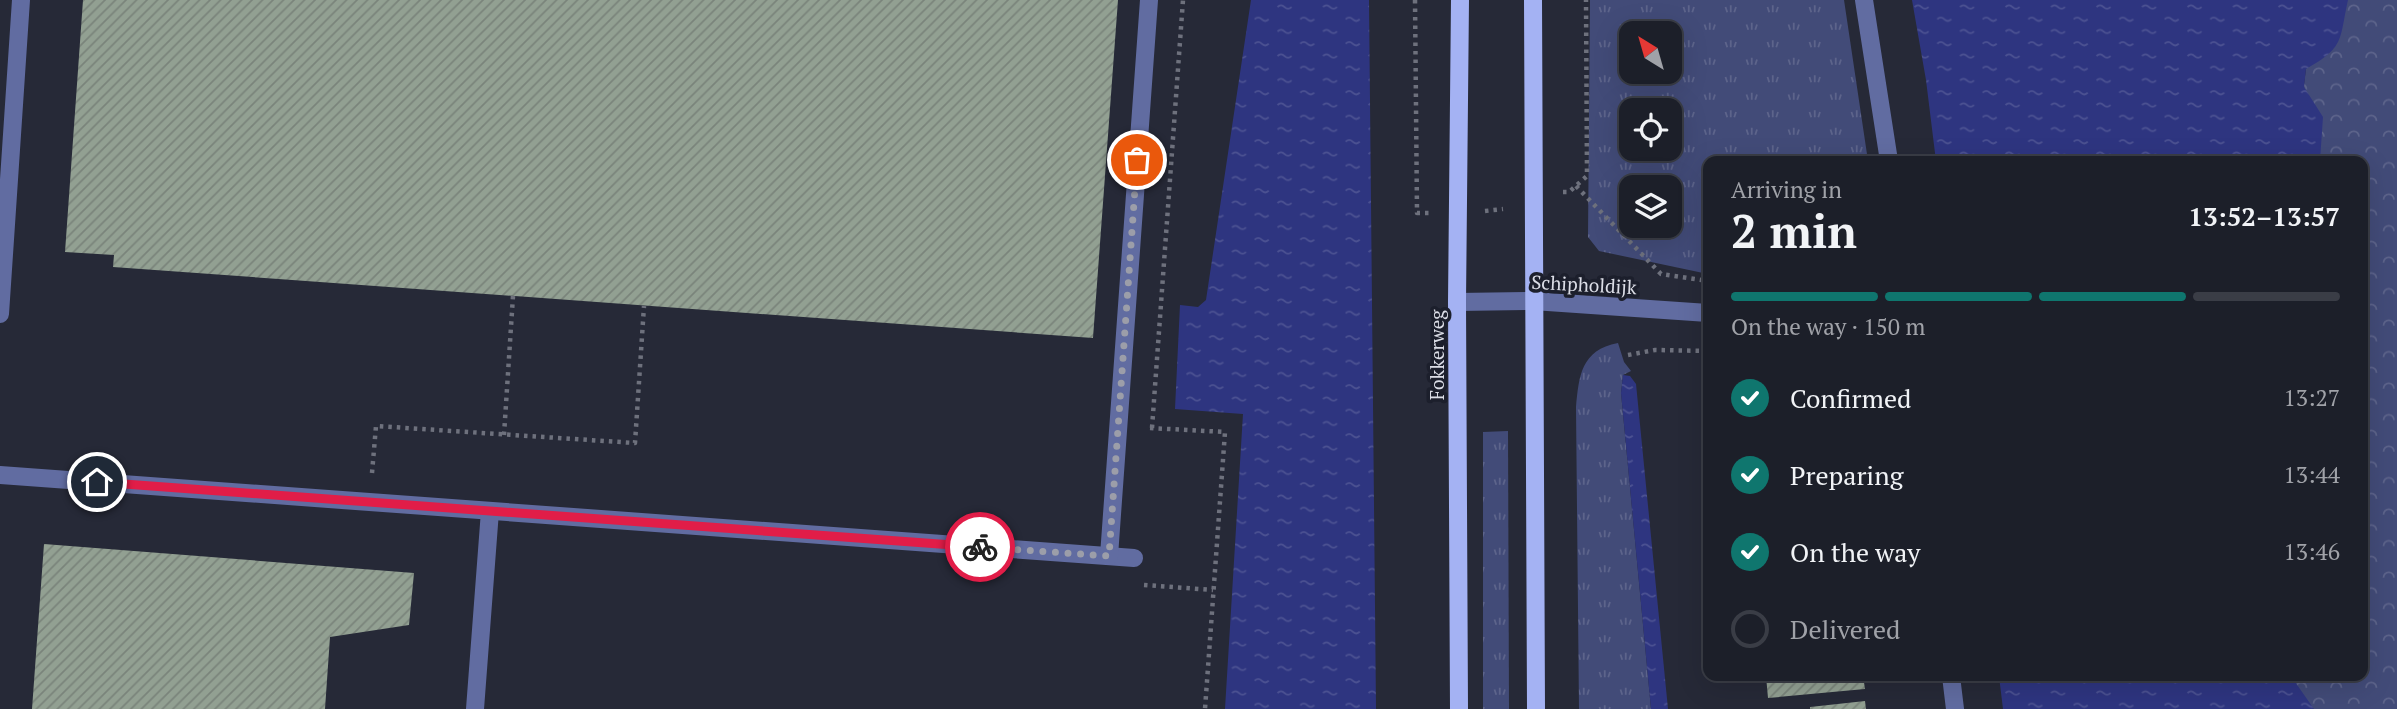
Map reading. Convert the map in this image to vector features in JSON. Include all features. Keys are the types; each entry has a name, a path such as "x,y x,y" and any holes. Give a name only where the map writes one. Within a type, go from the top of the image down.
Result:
{"main road":[{"name":"Fokkerweg","path":"1459,709 1457,302 1460,0"},
{"path":"1533,0 1536,709"}],"street":[{"path":"0,314 21,0"},
{"path":"1109,556 1149,0"},
{"path":"1864,0 1887,156"},
{"name":"Schipholdijk","path":"1457,302 1533,301 1703,313"},
{"path":"0,475 1134,558"},
{"path":"475,709 490,511"},
{"path":"1952,681 1955,709"}],"path":[{"path":"1152,428 1183,0"},
{"path":"1415,0 1417,213 1503,211 1503,194 1569,192 1587,176 1586,0"},
{"path":"1576,186 1661,274 1703,280"},
{"path":"504,435 513,296"},
{"path":"369,502 376,426 635,443 644,306"},
{"path":"1628,355 1656,350 1703,351"},
{"path":"1118,426 1225,432 1205,709"},
{"path":"1132,584 1213,590"}],"green space":[{"path":"1590,0 1844,0 1867,156 1703,156 1703,273 1599,251 1588,237"},
{"path":"2340,0 2397,0 2397,709 2258,709 2255,681 2368,681 2368,156 2295,156 2306,69"},
{"path":"1618,343 1624,362 1631,371 1623,375 1621,393 1651,709 1579,709 1577,396 1581,375 1589,358 1606,346"},
{"path":"1508,431 1509,709 1483,709 1483,432"}],"water":[{"path":"1251,0 1369,0 1376,709 1225,709 1243,414 1175,409 1180,305 1198,307 1206,300"},
{"path":"1912,0 2348,0 2338,42 2328,55 2306,69 2304,87 2323,117 2320,156 1935,156"},
{"path":"1623,375 1630,376 1636,384 1668,709 1651,709 1621,393"},
{"path":"2000,681 2294,681 2314,709 2003,709"}],"building":[{"path":"83,0 1118,0 1093,338 113,267 114,255 65,252"},
{"path":"44,544 414,573 409,625 330,637 325,709 32,709"},
{"path":"1766,681 1864,681 1865,689 1768,698"},
{"path":"1865,701 1866,709 1810,709 1810,707"}],"way so far":[{"path":"980,547 1109,556 1137,160"}],"route":[{"path":"97,482 980,547"}]}
